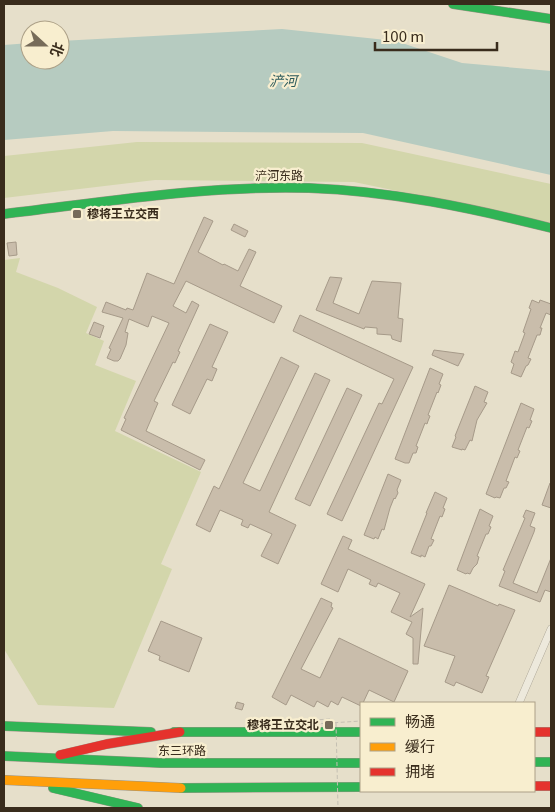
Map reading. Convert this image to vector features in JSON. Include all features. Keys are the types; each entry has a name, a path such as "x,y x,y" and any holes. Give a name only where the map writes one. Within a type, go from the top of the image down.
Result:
{"main road":[{"path":"452,4 551,19"},
{"name":"浐河东路","path":"4,214 187,192 309,188 352,191 422,200 472,209 551,228"},
{"path":"4,726 124,732 360,732"},
{"path":"48,758 106,744 180,732"},
{"path":"535,732 551,732"},
{"name":"东三环路","path":"4,756 162,764 360,763"},
{"path":"535,762 551,762"},
{"path":"4,780 173,788 360,787"},
{"path":"36,783 107,802 138,808"},
{"path":"535,786 551,786"}],"street":[{"path":"519,702 551,629"}],"path":[{"path":"330,719 298,721 299,725 360,721"},
{"path":"336,722 338,808"}],"green space":[{"path":"137,142 362,143 551,184 551,223 354,182 155,180 4,198 4,156"},
{"path":"20,258 16,272 58,288 97,307 86,333 104,341 95,365 136,381 115,431 201,472 161,564 172,569 114,708 38,705 4,649 4,260"}],"water":[{"name":"浐河","path":"282,29 396,41 462,63 551,71 551,175 363,133 113,131 4,140 4,45 20,44 20,70 70,70 70,40"}],"building":[{"path":"204,217 213,221 198,252 238,271 249,249 256,252 240,286 282,306 274,323 186,281 173,306 186,313 192,301 199,305 178,351 180,352 175,363 173,362 154,401 158,403 146,431 205,460 200,470 121,430 126,419 124,418 169,323 152,316 148,327 129,319 125,332 128,333 126,345 120,359 114,361 107,358 111,349 109,348 123,318 102,312 106,302 126,310 127,308 133,310 147,273 174,284"},
{"path":"234,224 248,231 245,237 231,230"},
{"path":"16,242 17,255 9,256 7,243"},
{"path":"330,277 342,278 333,303 359,314 372,281 401,283 398,318 403,319 401,342 392,339 391,335 377,334 377,328 365,327 364,329 316,310"},
{"path":"532,300 539,303 540,300 551,304 551,315 546,313 540,328 542,328 540,335 537,335 528,358 531,359 521,377 511,373 514,364 511,362 515,351 518,352 525,333 523,332"},
{"path":"300,315 413,367 342,521 327,514 379,403 382,404 394,379 293,331"},
{"path":"94,322 104,326 100,338 89,334"},
{"path":"210,324 228,332 212,367 217,369 212,381 207,379 190,414 172,405"},
{"path":"434,350 464,354 458,366 432,355"},
{"path":"281,357 299,366 243,483 260,491 315,373 330,380 269,512 296,525 278,564 261,556 272,534 250,524 248,528 241,525 243,520 220,510 210,532 196,525 214,486 219,489"},
{"path":"430,368 443,374 439,384 441,385 428,415 430,416 427,424 425,423 416,446 418,447 416,453 413,453 409,463 405,463 395,459"},
{"path":"475,386 488,392 484,402 487,403 477,420 472,441 470,440 465,450 462,450 452,447"},
{"path":"347,388 362,395 310,506 295,499"},
{"path":"521,403 534,409 530,420 532,421 529,428 527,427 518,450 520,451 517,458 515,457 506,481 509,482 500,498 495,498 486,494"},
{"path":"388,474 401,480 384,530 382,529 378,539 375,537 374,539 364,535"},
{"path":"551,483 551,508 542,505"},
{"path":"435,492 447,498 443,508 445,509 442,517 440,516 431,539 434,540 431,546 429,546 425,557 421,555 421,557 411,553"},
{"path":"480,509 493,516 489,526 491,527 477,556 479,557 477,564 470,574 466,574 457,570"},
{"path":"526,510 535,513 530,526 535,528 513,583 537,593 551,558 551,592 545,590 540,602 499,586 505,571 503,570 525,518 523,517"},
{"path":"343,536 352,540 348,549 425,584 410,617 423,608 418,664 413,664 413,638 406,634 412,622 391,612 400,593 378,583 376,587 369,584 371,580 348,569 338,592 321,584"},
{"path":"449,585 498,606 499,604 515,610 486,676 489,677 482,693 456,682 454,686 445,682 455,656 424,646"},
{"path":"321,598 332,603 331,607 333,608 301,669 320,678 339,638 408,671 394,702 369,690 363,702 360,702 360,706 342,697 338,705 331,701 328,707 317,701 314,707 291,695 286,705 272,697"},
{"path":"161,621 202,638 189,672 159,660 160,656 148,651"},
{"path":"237,702 244,704 242,710 235,708"}],"traffic: fast":[{"path":"453,4 551,19"},
{"path":"4,214 194,192 233,189 309,188 401,197 491,214 551,228"},
{"path":"4,726 151,732"},
{"path":"174,732 360,732"},
{"path":"4,756 161,763 360,763"},
{"path":"535,762 551,762"},
{"path":"181,788 360,787"},
{"path":"53,788 138,808"}],"traffic: slow":[{"path":"4,780 181,788"}],"traffic: jam":[{"path":"60,755 107,744 180,732"},
{"path":"535,732 551,732"},
{"path":"535,786 551,786"}],"place":[{"name":"穆将王立交西","path":"77,214"},
{"name":"穆将王立交北","path":"329,725"}]}
